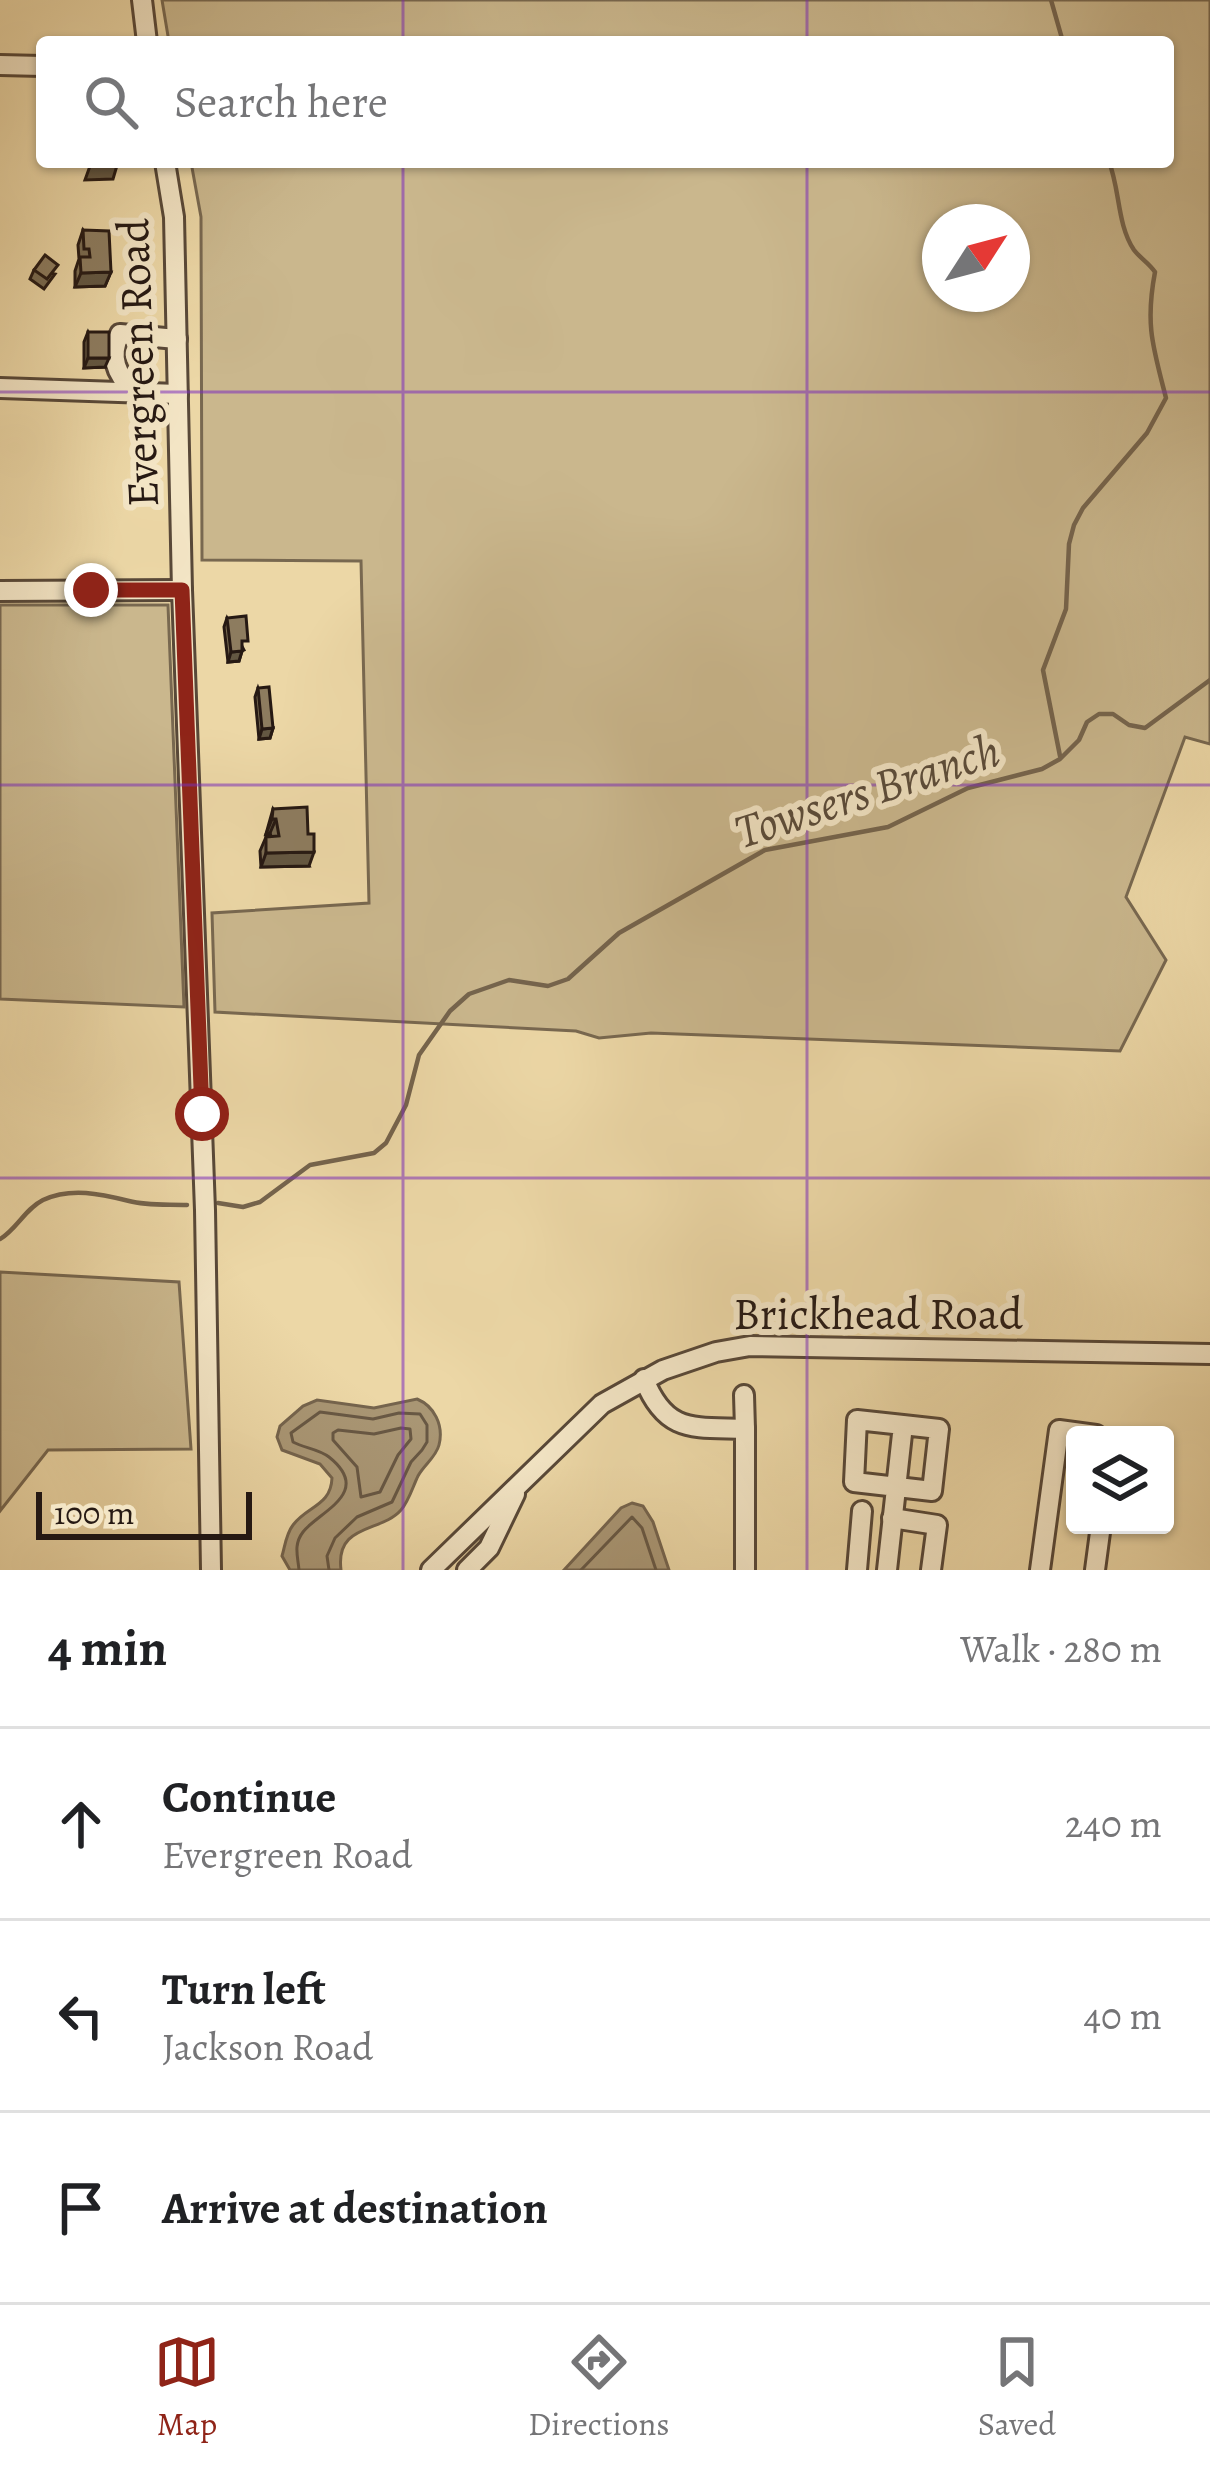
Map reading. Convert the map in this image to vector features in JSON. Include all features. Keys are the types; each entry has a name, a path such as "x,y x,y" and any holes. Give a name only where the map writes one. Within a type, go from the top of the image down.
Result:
{"street":[{"path":"142,0 146,36"},
{"path":"0,65 36,65"},
{"name":"Evergreen Road","path":"166,168 174,217 182,590 205,1210 211,1570"},
{"path":"135,393 116,368 113,351 120,334 177,339"},
{"path":"0,388 178,394"},
{"path":"0,591 182,590"},
{"name":"Brickhead Road","path":"431,1570 579,1423 644,1379 702,1356 750,1346 1210,1354"},
{"path":"644,1379 664,1414 676,1424 745,1429"},
{"path":"744,1395 745,1570"},
{"path":"857,1420 939,1429 932,1491 896,1487 854,1482 857,1420"},
{"path":"886,1570 903,1425"},
{"path":"1040,1570 1059,1430 1066,1431"},
{"name":"Brickhead Road","path":"467,1570 489,1548 520,1485"},
{"path":"856,1570 862,1511"},
{"path":"892,1518 937,1525 931,1570"},
{"path":"1095,1570 1100,1534"}],"shaded area":[{"path":"162,0 1210,0 1210,744 1185,737 1126,897 1166,960 1120,1051 651,1033 599,1038 576,1031 215,1012 212,913 369,903 361,561 202,560 201,217 192,168 1174,168 1174,36 168,36"},
{"path":"0,605 168,605 184,1007 0,999"},
{"path":"0,1272 179,1282 191,1449 48,1450 0,1511"}],"water":[{"path":"417,1399 436,1417 440,1438 404,1506 352,1536 341,1555 341,1570 290,1570 282,1556 289,1532 327,1494 332,1478 320,1464 282,1450 277,1437 280,1426 317,1400 374,1408"},
{"path":"632,1503 643,1506 653,1522 669,1570 564,1570 621,1508"}],"building":[{"path":"83,230 109,231 111,272 81,273 80,257 90,257 89,249 84,249"},
{"path":"45,255 58,265 47,279 34,270"},
{"path":"88,332 109,332 109,358 88,358"},
{"path":"246,616 248,641 242,641 242,651 231,652 227,618"},
{"path":"269,687 273,728 262,729 258,688"},
{"path":"307,807 314,852 266,853 266,837 279,836 273,809"}],"waterway":[{"path":"1051,0 1061,36"},
{"path":"1060,756 1043,670 1066,609 1074,525 1147,433 1166,398 1152,336 1155,272 1128,240 1111,168"},
{"name":"Towsers Branch","path":"218,1203 243,1207 260,1202 310,1165 374,1153 386,1143 406,1105 419,1055 450,1011 469,994 509,980 548,986 568,979 619,933 765,850 888,827 968,788 1042,769 1060,759 1079,740 1087,722 1099,714 1113,714 1129,725 1145,728 1210,680"},
{"name":"Towsers Branch","path":"0,1239 37,1204 64,1194 187,1205"}],"route":[{"path":"91,590 182,590 202,1114"}]}
